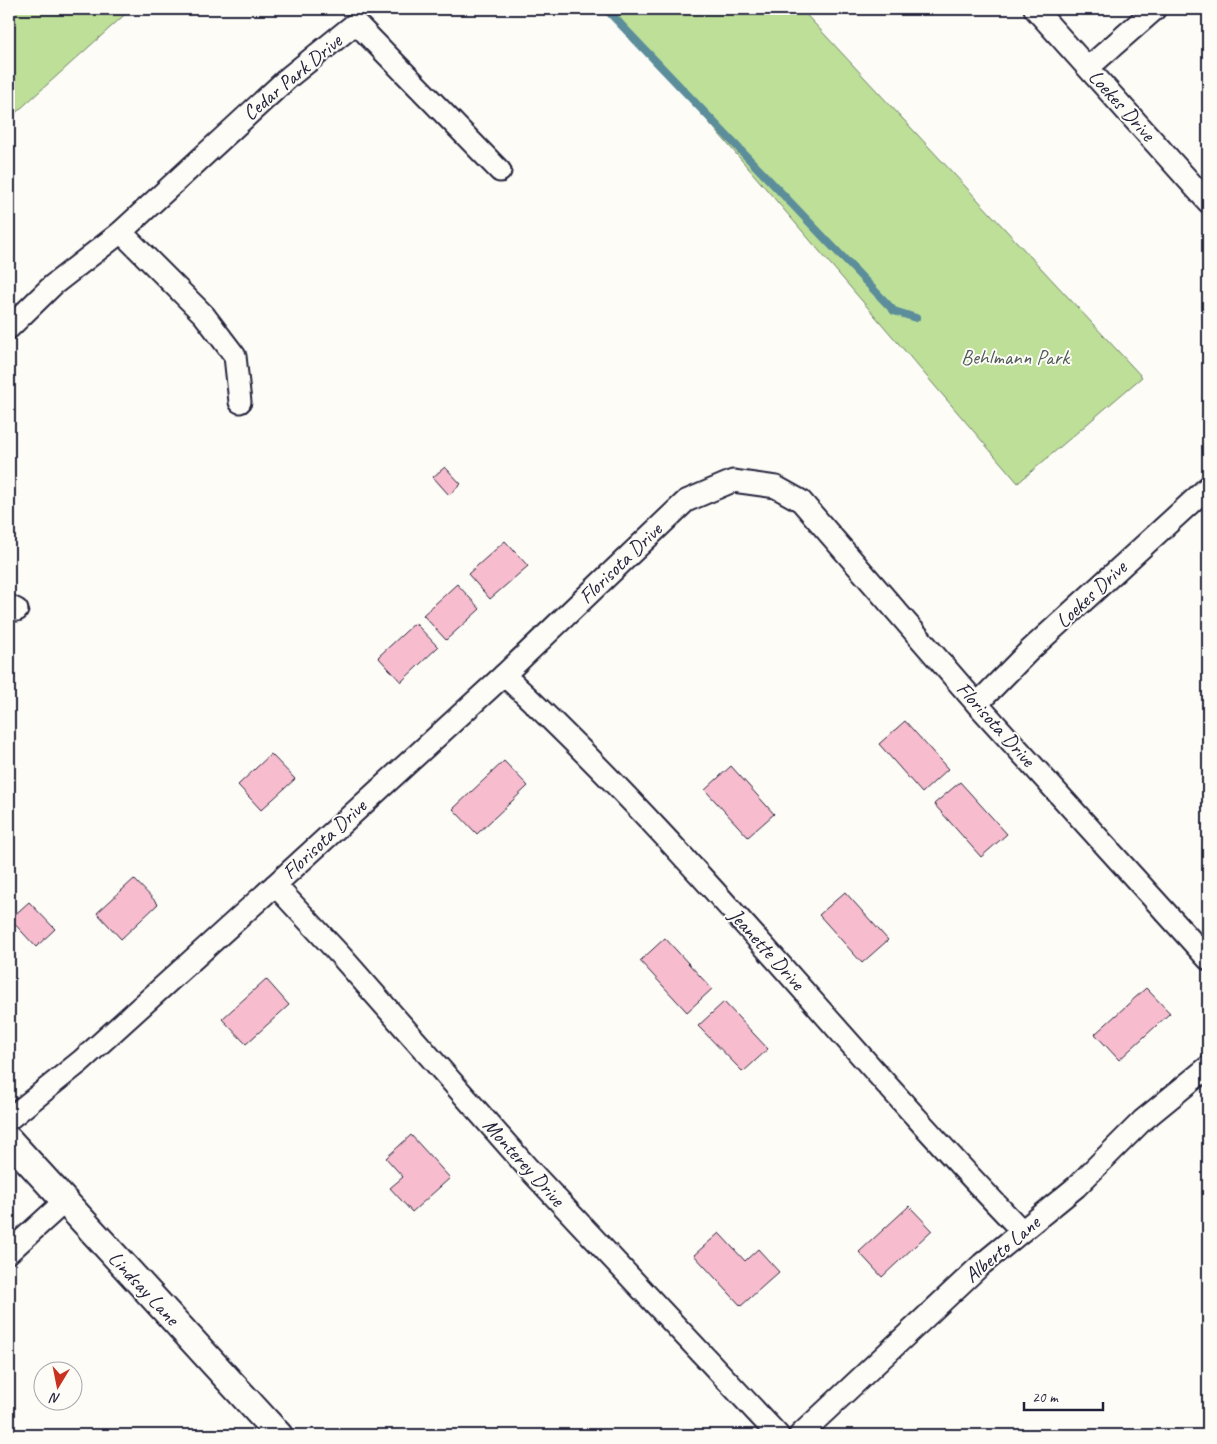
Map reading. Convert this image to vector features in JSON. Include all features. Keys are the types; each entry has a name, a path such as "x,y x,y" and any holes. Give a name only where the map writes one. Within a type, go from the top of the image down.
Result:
{"street":[{"name":"Loekes Drive","path":"1035,9 1208,202"},
{"path":"1089,67 1155,9"},
{"name":"Cedar Park Drive","path":"9,328 53,285 122,232 289,77 356,23 500,171"},
{"path":"122,232 204,315 235,356 240,402"},
{"name":"Florisota Drive","path":"9,1119 81,1061 275,885 504,675 686,501 733,481 776,487 801,501 977,704 1208,960"},
{"name":"Loekes Drive","path":"977,704 1029,651 1208,486"},
{"name":"Jeanette Drive","path":"504,675 566,733 655,826 776,957 981,1188 1022,1231"},
{"name":"Monterey Drive","path":"275,885 341,956 526,1166 778,1435"},
{"name":"Alberto Lane","path":"800,1435 982,1264 1076,1188 1142,1122 1208,1067"},
{"name":"Lindsay Lane","path":"9,1140 279,1435"},
{"path":"9,1252 64,1202"}],"green space":[{"path":"9,9 131,9 9,119"},
{"name":"Behlmann Park","path":"612,9 801,9 1142,377 1018,483"}],"building":[{"path":"445,467 461,484 449,495 433,477"},
{"path":"505,541 528,566 490,599 468,574"},
{"path":"457,584 480,609 446,640 423,615"},
{"path":"415,623 438,647 401,682 378,657"},
{"path":"905,721 948,769 922,793 879,744"},
{"path":"271,754 295,779 261,810 238,785"},
{"path":"504,761 528,786 477,834 453,809"},
{"path":"731,766 774,814 748,837 705,790"},
{"path":"960,782 1007,834 981,857 934,804"},
{"path":"134,879 158,904 121,939 97,913"},
{"path":"845,892 888,940 862,963 819,915"},
{"path":"29,902 55,929 36,947 10,919"},
{"path":"665,938 712,989 687,1012 640,961"},
{"path":"266,979 289,1005 246,1044 222,1019"},
{"path":"1146,988 1170,1013 1119,1060 1095,1034"},
{"path":"724,1002 768,1049 743,1072 698,1026"},
{"path":"411,1135 450,1178 412,1212 390,1188 403,1177 386,1158"},
{"path":"909,1206 932,1230 882,1277 859,1252"},
{"path":"719,1233 745,1261 758,1249 779,1272 741,1306 694,1255"}],"waterway":[{"path":"606,9 894,311 916,318"}]}
